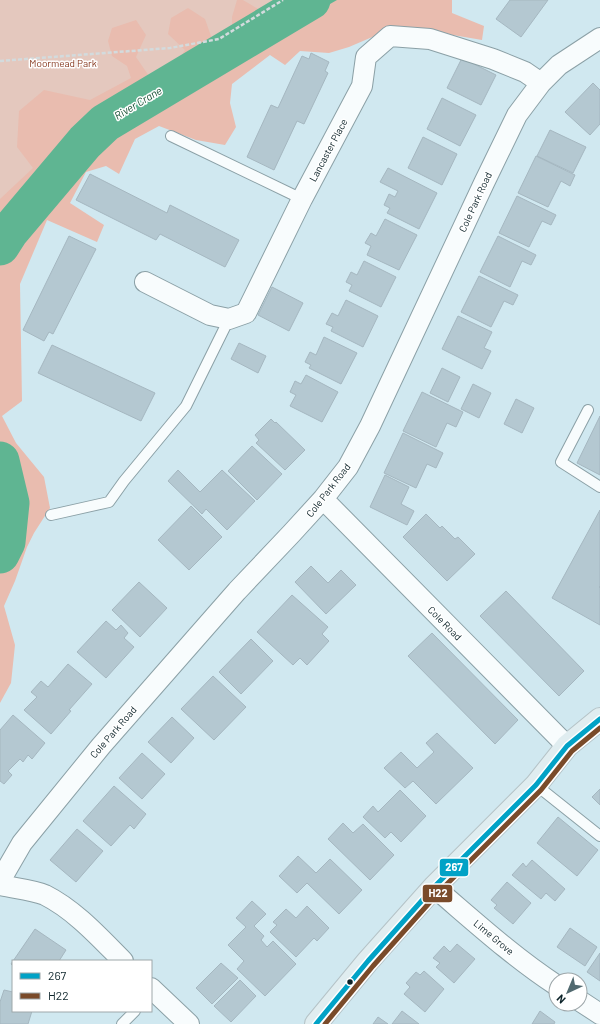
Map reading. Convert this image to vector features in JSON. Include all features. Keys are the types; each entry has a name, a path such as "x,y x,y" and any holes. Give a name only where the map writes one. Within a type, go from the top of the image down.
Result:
{"main road":[{"path":"316,1024 363,967 434,887 536,785 567,746 600,719"}],"street":[{"name":"Lancaster Place","path":"228,319 246,312 302,199 362,86 366,57 390,36 430,39 493,59 525,72 541,83"},
{"name":"Cole Park Road","path":"0,881 22,843 101,746 237,591 323,499 348,467 370,426 517,115 541,83 559,65 600,38"},
{"path":"145,282 210,315 228,319"},
{"name":"Cole Road","path":"323,499 567,746"},
{"path":"0,885 44,895 65,907 123,960"},
{"name":"Lime Grove","path":"434,887 493,938 548,979"},
{"path":"152,991 189,1024"},
{"path":"588,1006 600,1014"}],"lane":[{"path":"171,136 302,199"},
{"path":"51,515 109,502 124,481 186,406 228,319"},
{"path":"588,410 561,462 600,487"},
{"path":"536,785 600,836"},
{"path":"122,1024 134,1012"}],"path":[{"path":"0,61 170,48 218,39 283,0"}],"green space":[{"name":"Moormead Park","path":"0,0 283,0 143,79 0,218"}],"shaded area":[{"path":"237,0 243,0 260,10 278,0 452,0 452,13 484,26 482,40 447,34 384,32 349,47 329,53 300,51 285,65 270,55 232,84 230,103 236,127 225,145 196,140 159,126 135,139 119,174 106,166 86,172 70,203 104,225 97,242 47,220 20,284 22,401 2,416 16,443 44,477 50,508 27,547 4,606 15,645 11,683 0,703 0,199 33,168 17,147 19,111 44,90 90,100 131,78 127,66 112,56 108,41 112,28 136,20 146,35 136,57 149,76 178,61 185,50 168,34 171,18 188,8 205,19 212,39 232,25 232,17"},
{"path":"293,0 337,0 246,52 238,36"}],"building":[{"path":"510,0 548,0 521,37 496,19"},
{"path":"311,53 329,62 325,71 328,73 304,124 297,121 274,170 247,157 271,105 278,108 302,56 309,59"},
{"path":"462,58 496,75 481,105 447,88"},
{"path":"593,83 600,90 600,124 590,135 565,112"},
{"path":"442,98 476,115 460,146 427,129"},
{"path":"550,130 586,147 573,173 537,156"},
{"path":"423,137 457,154 442,185 408,168"},
{"path":"536,156 575,175 570,186 561,181 548,207 518,193"},
{"path":"388,168 437,193 419,229 387,213 390,208 384,205 389,194 395,197 398,191 380,182"},
{"path":"90,174 167,213 170,205 239,240 225,267 160,234 156,240 76,200"},
{"path":"517,196 556,215 551,225 542,221 529,247 499,233"},
{"path":"385,219 417,235 399,270 367,255 371,246 365,243 371,233 376,236"},
{"path":"69,236 96,249 53,334 49,332 44,341 23,330"},
{"path":"498,236 536,255 531,265 522,261 510,287 480,272"},
{"path":"364,261 396,277 381,307 349,291 352,285 346,282 351,272 357,275"},
{"path":"479,276 518,295 513,305 504,301 491,327 461,312"},
{"path":"272,287 303,303 289,331 258,315"},
{"path":"346,300 378,316 363,347 331,331 333,327 326,324 332,313 338,316"},
{"path":"458,316 492,332 484,348 491,351 482,369 442,349"},
{"path":"324,337 357,353 341,384 309,368 311,365 305,362 310,352 316,355"},
{"path":"239,343 266,356 258,373 231,359"},
{"path":"52,345 155,393 141,421 38,373"},
{"path":"442,368 460,377 448,402 430,393"},
{"path":"306,375 338,392 322,422 290,406 296,395 290,392 295,381 301,384"},
{"path":"473,384 491,393 479,418 461,409"},
{"path":"422,392 463,412 456,427 447,423 436,447 403,431"},
{"path":"516,399 534,408 522,433 504,424"},
{"path":"600,416 600,475 577,463"},
{"path":"271,419 305,450 285,470 256,443 259,440 255,435"},
{"path":"403,433 443,453 436,468 427,464 416,488 384,473"},
{"path":"252,446 282,474 257,500 228,471"},
{"path":"178,470 200,492 222,470 255,501 227,530 206,509 202,514 168,481"},
{"path":"385,475 409,487 401,504 414,511 407,525 370,507"},
{"path":"191,506 222,537 189,570 158,540"},
{"path":"600,510 599,587 600,625 552,598"},
{"path":"426,514 440,528 442,526 455,539 458,537 475,554 447,581 403,537"},
{"path":"311,566 328,583 341,570 356,585 326,614 295,582"},
{"path":"139,582 167,608 140,637 112,610"},
{"path":"506,591 584,671 559,696 480,616"},
{"path":"292,595 328,627 322,634 329,641 307,665 300,658 293,665 257,632"},
{"path":"106,621 116,630 121,625 128,633 124,638 134,647 106,678 77,652"},
{"path":"432,633 518,720 495,744 408,656"},
{"path":"251,639 273,661 241,694 219,672"},
{"path":"68,664 92,684 69,710 71,711 51,734 24,710 37,697 31,692 41,681 48,687"},
{"path":"213,676 246,707 214,740 181,709"},
{"path":"13,715 45,743 32,759 28,755 23,762 20,759 8,771 12,775 4,784 0,781 0,730"},
{"path":"172,717 194,738 171,763 148,742"},
{"path":"437,733 473,768 436,804 413,781 405,788 384,768 401,752 417,768 434,752 426,743"},
{"path":"142,753 165,774 142,799 119,778"},
{"path":"114,786 146,814 134,829 130,825 111,846 83,821"},
{"path":"600,789 600,805 592,797"},
{"path":"400,790 426,816 401,842 391,832 385,838 363,817 373,806 378,812"},
{"path":"558,817 598,850 577,876 537,843"},
{"path":"343,823 353,833 363,824 394,855 370,880 328,839"},
{"path":"77,829 103,851 76,882 50,860"},
{"path":"298,856 316,873 330,859 362,890 339,914 307,883 297,893 279,876"},
{"path":"532,860 565,889 555,901 546,893 541,899 512,875 523,863 526,867"},
{"path":"507,882 531,903 513,924 494,908 497,905 491,900"},
{"path":"252,901 266,914 254,926 264,936 261,940 267,947 273,941 296,964 265,996 237,969 244,961 228,945 246,927 236,918"},
{"path":"307,906 329,928 317,941 314,938 296,957 270,932 277,925 273,922 286,909 296,918"},
{"path":"570,928 597,947 585,966 557,947"},
{"path":"35,929 66,950 60,960 14,960"},
{"path":"457,944 475,959 454,983 436,967 440,963 433,958 444,946 450,952"},
{"path":"600,953 600,981 587,972"},
{"path":"221,963 238,978 212,1004 196,988"},
{"path":"424,971 444,989 425,1012 404,994 410,987 406,983 416,972 420,975"},
{"path":"240,980 256,996 231,1022 214,1006"},
{"path":"4,990 12,992 12,1012 32,1012 28,1024 0,1024 0,1002"},
{"path":"402,1011 419,1024 392,1024"},
{"path":"540,1011 555,1022 554,1024 532,1024"},
{"path":"378,1017 388,1024 373,1024"}],"waterway":[{"name":"River Crane","path":"0,246 9,232 85,142 105,123 311,0"},
{"name":"River Crane","path":"0,461 10,503 6,542 0,554"}],"transit line":[{"name":"267","path":"316,1024 368,961 434,887 536,785 567,746 600,719"},
{"name":"H22","path":"325,1024 373,966 439,892 541,790 572,751 600,728"}]}
